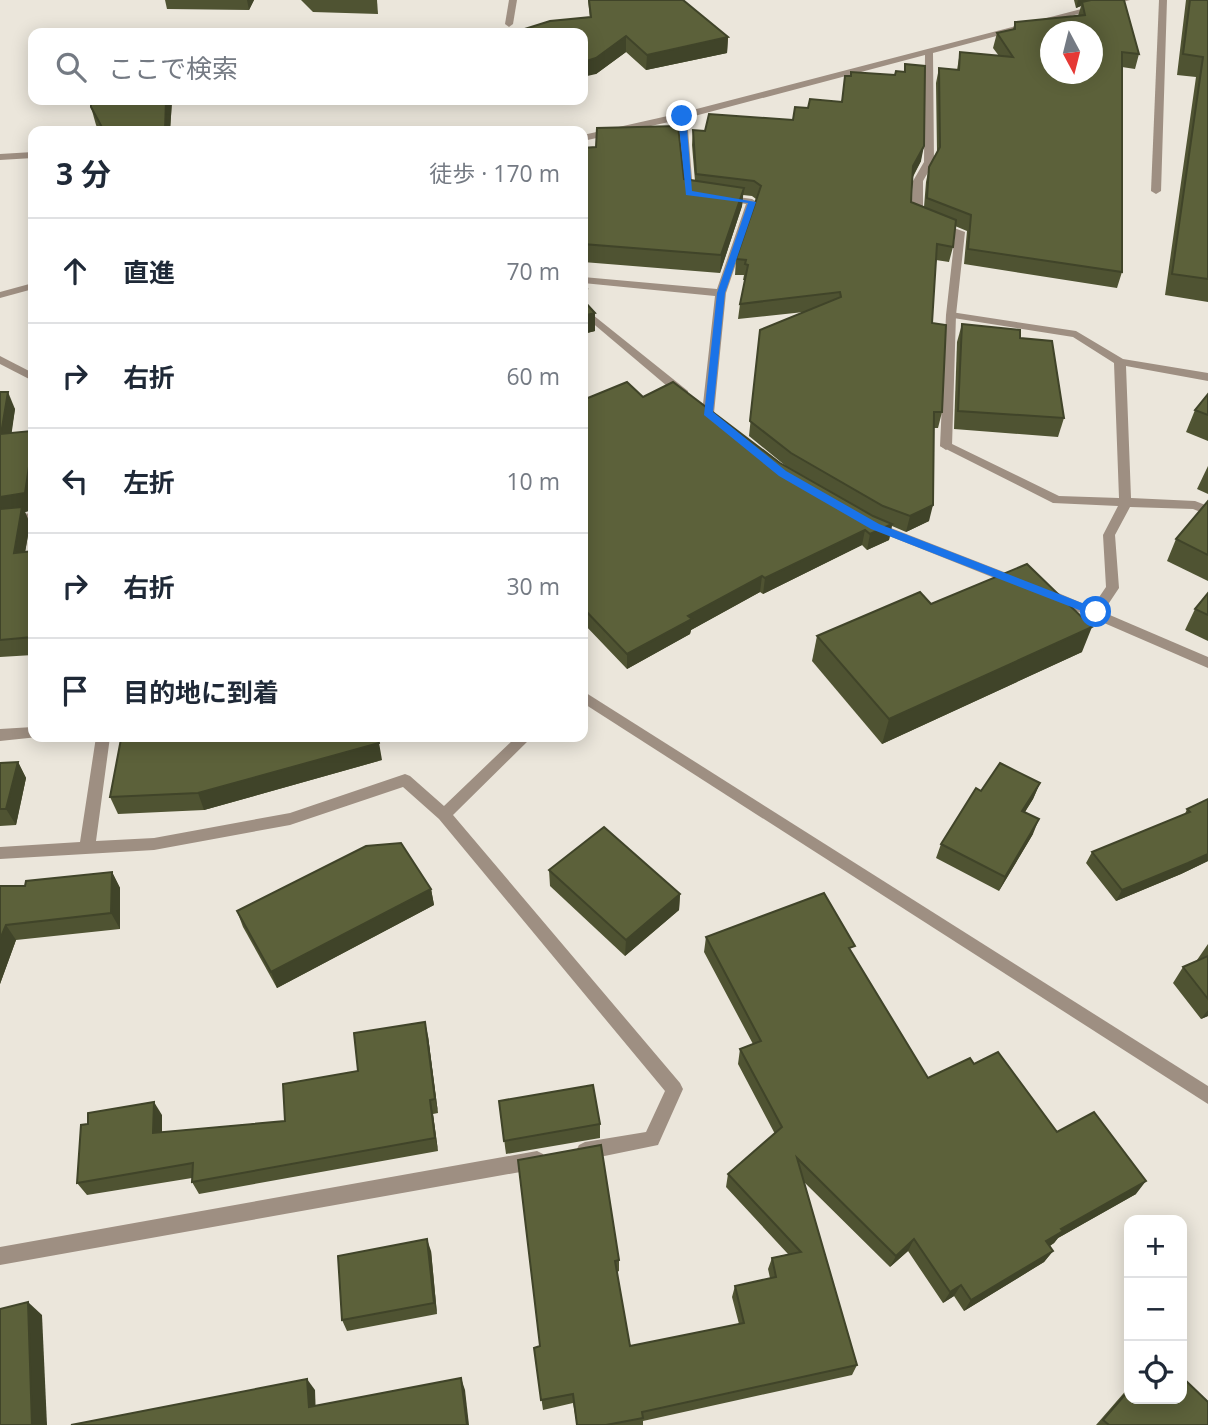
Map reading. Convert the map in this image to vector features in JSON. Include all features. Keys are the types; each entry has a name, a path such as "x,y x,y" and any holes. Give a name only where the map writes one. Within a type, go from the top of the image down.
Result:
{"street":[{"path":"509,24 513,0"},
{"path":"588,137 682,116 1126,0"},
{"path":"1156,191 1163,0"},
{"path":"929,50 929,162 918,181 916,217 960,232 951,315 946,446 1057,500 1195,505 1208,511"},
{"path":"682,116 688,193 701,195"},
{"path":"0,157 28,155"},
{"path":"708,413 721,293 752,202 714,196"},
{"path":"588,280 721,293"},
{"path":"0,295 28,287"},
{"path":"588,314 719,422"},
{"path":"951,315 1076,334 1120,362 1208,377"},
{"path":"0,359 28,375"},
{"path":"1096,612 1112,588 1109,535 1125,504 1120,362"},
{"path":"0,520 28,517"},
{"path":"863,520 1096,612 1208,663"},
{"path":"588,699 1208,1096"},
{"path":"0,735 28,733"},
{"path":"87,848 102,742"},
{"path":"444,815 521,742"},
{"path":"0,853 154,844 290,819 405,780 444,815 674,1089 652,1139 0,1256"}],"building":[{"path":"589,0 683,0 728,37 647,55 626,36 596,58 588,60 588,28 528,28 550,21 591,17"},
{"path":"1124,0 1139,54 1122,52 1122,272 968,249 971,215 927,198 929,167 940,147 939,68 959,70 960,52 1013,57 997,33 1015,29 1015,22 1085,15 1082,2"},
{"path":"1190,0 1208,0 1208,279 1172,274 1203,57 1183,54"},
{"path":"905,64 925,66 924,146 913,166 911,202 956,220 953,247 937,244 932,323 946,325 942,412 934,412 933,505 910,516 883,506 791,453 750,421 760,330 841,297 840,292 740,304 748,265 745,264 746,260 736,259 761,186 754,181 696,174 693,130 705,131 709,114 793,120 795,107 808,108 810,99 842,102 845,76 851,76 851,72 895,75 896,71 905,72"},
{"path":"166,105 165,126 101,126 91,107"},
{"path":"678,126 684,179 744,188 721,255 588,244 588,148 596,147 597,128"},
{"path":"588,305 595,313 588,315"},
{"path":"962,324 1020,330 1020,338 1052,341 1064,418 958,411"},
{"path":"627,382 643,397 673,382 780,463 892,524 870,534 865,530 765,578 762,576 688,616 692,619 627,654 588,613 588,398"},
{"path":"0,392 8,392 1,434 28,431 28,473 25,493 0,497"},
{"path":"1208,394 1208,415 1195,410"},
{"path":"1208,501 1208,555 1176,539"},
{"path":"22,507 14,553 28,552 28,637 0,640 0,509"},
{"path":"1027,564 1092,627 889,719 817,636 920,592 931,604"},
{"path":"1208,593 1208,615 1195,609"},
{"path":"120,742 379,742 198,793 110,797"},
{"path":"18,762 6,809 0,809 0,763"},
{"path":"1000,763 1040,783 1022,811 1039,819 1005,877 941,844 976,788 981,791"},
{"path":"1208,799 1208,854 1122,890 1092,852 1190,812 1187,809"},
{"path":"604,827 680,894 626,940 549,870"},
{"path":"401,843 431,889 271,972 237,911 366,846"},
{"path":"112,872 111,913 6,925 0,939 0,886 25,886 26,881"},
{"path":"824,893 855,946 849,948 928,1078 970,1058 974,1064 998,1052 1057,1132 1094,1112 1146,1181 1061,1229 1063,1231 1046,1241 1053,1251 971,1300 961,1285 950,1292 914,1239 896,1256 797,1158 857,1365 642,1412 643,1418 606,1425 577,1425 573,1394 541,1400 534,1348 540,1346 518,1160 601,1145 619,1260 615,1261 630,1346 744,1323 735,1286 776,1277 772,1258 801,1252 728,1174 782,1127 740,1049 761,1041 706,937"},
{"path":"1208,956 1208,999 1183,967"},
{"path":"425,1022 435,1099 430,1100 435,1138 192,1182 193,1163 77,1183 81,1125 88,1124 88,1113 154,1102 153,1133 285,1121 283,1084 358,1071 354,1033"},
{"path":"593,1085 600,1124 504,1141 499,1101"},
{"path":"427,1239 434,1303 342,1320 338,1256"},
{"path":"28,1302 32,1425 0,1425 0,1309"},
{"path":"461,1378 467,1425 71,1425 307,1379 309,1407"},
{"path":"1187,1382 1208,1402 1208,1425 1109,1425 1103,1420 1124,1396 1124,1404 1187,1404"}],"route":[{"path":"682,116 688,193 752,202 721,293 708,413 783,474 875,527 1096,612"}]}
